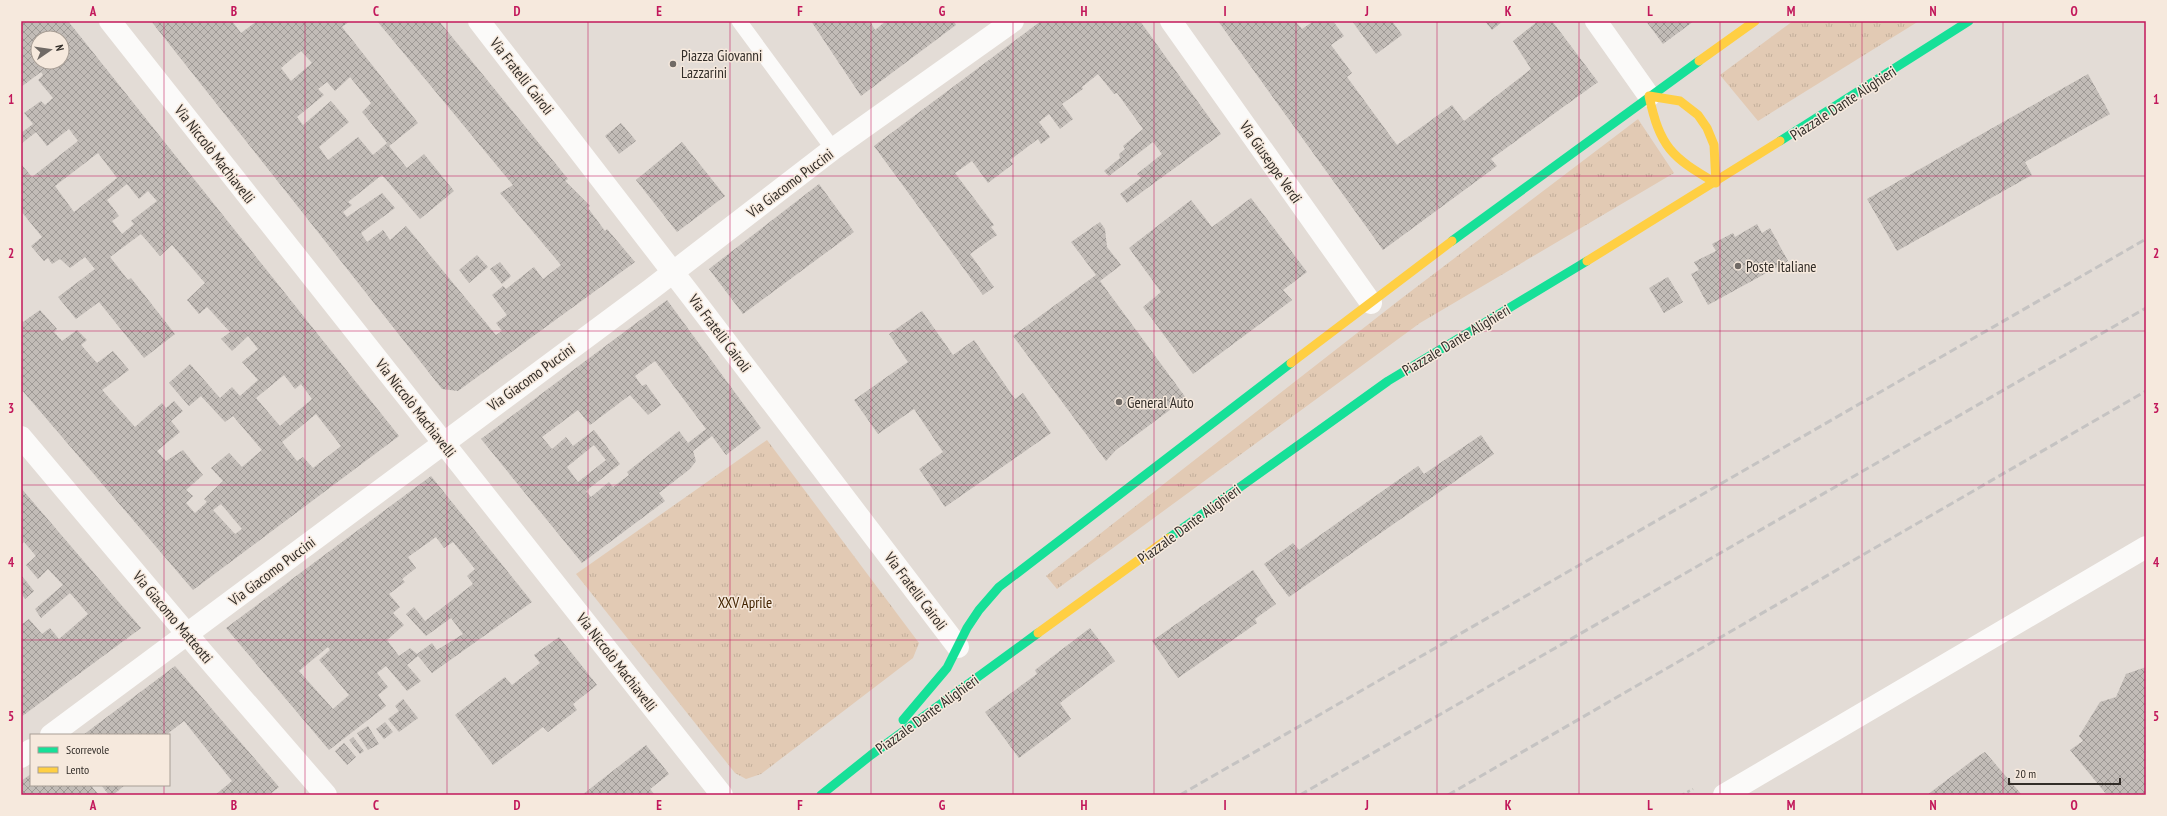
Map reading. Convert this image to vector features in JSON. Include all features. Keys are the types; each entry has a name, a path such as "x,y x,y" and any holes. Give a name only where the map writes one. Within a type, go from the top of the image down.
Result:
{"street":[{"name":"Via Niccolò Machiavelli","path":"110,21 722,795"},
{"name":"Via Fratelli Cairoli","path":"479,21 674,272 958,647"},
{"name":"Via Giacomo Puccini","path":"52,734 443,442 674,272 833,150 1013,21"},
{"name":"Via Giuseppe Verdi","path":"1171,21 1371,303"},
{"path":"1596,21 1649,96 1654,122 1666,148 1681,163 1716,183"},
{"name":"Piazzale Dante Alighieri","path":"872,755 947,668 979,610 999,587 1371,303 1649,96 1755,21"},
{"name":"Piazzale Dante Alighieri","path":"872,755 1388,381 1716,183 1969,21"},
{"path":"1649,96 1680,101 1698,115 1707,128 1714,145 1716,183"},
{"name":"Via Giacomo Matteotti","path":"21,437 326,795"},
{"path":"1724,795 2146,547"},
{"path":"21,757 30,751"},
{"path":"822,795 872,755"}],"lane":[{"path":"739,21 833,150"}],"green space":[{"path":"1793,21 1919,21 1758,121 1720,75"},
{"path":"1638,119 1674,173 1420,323 1057,589 1046,576 1402,298"},
{"name":"XXV Aprile","path":"767,440 919,643 913,658 761,774 746,779 735,773 576,574"}],"building":[{"path":"21,21 68,21 399,436 193,590 21,389 21,319 23,322 40,310 57,329 54,332 62,341 77,330 87,340 81,345 97,363 113,351 129,370 102,390 135,427 162,403 166,408 174,401 183,411 171,421 180,432 157,451 166,461 183,450 203,475 186,490 193,496 186,503 195,513 207,502 204,499 223,481 211,468 229,453 242,467 262,450 233,416 225,422 201,396 189,406 169,383 190,364 220,398 232,387 240,396 258,380 242,362 258,349 248,336 232,351 221,339 230,332 207,307 199,314 187,300 205,283 172,245 160,256 141,234 110,257 128,280 131,278 175,334 144,358 99,302 76,319 58,297 95,269 85,257 70,268 60,259 52,264 48,258 44,261 31,246 42,237 21,211 21,164 32,177 78,141 69,129 47,146 36,132 21,144 21,133 33,124 24,113 41,101 45,105 53,98 38,80 43,75 41,72 21,87","holes":["98,153 117,178 74,212 55,186","127,184 139,199 148,191 157,201 131,221 134,224 122,234 112,221 119,216 107,200","284,375 295,389 301,384 312,399 280,426 256,398","316,414 341,446 313,468 303,457 297,461 282,442","221,504 242,529 235,534 213,510"]},
{"path":"151,21 232,21 241,33 257,21 350,21 342,27 418,123 389,146 407,168 424,154 454,191 420,219 382,175 348,202 352,205 343,212 347,217 382,193 395,208 361,233 367,242 383,230 390,240 406,226 496,335 502,331 496,323 507,315 492,295 503,286 506,289 534,267 543,279 561,265 500,193 513,185 377,21 439,21 568,179 565,181 590,206 588,208 605,231 607,229 635,262 458,391 442,389","holes":["301,51 312,63 291,81 281,68","350,77 371,103 362,112 387,143 373,155 358,137 328,160 319,147 349,122 331,101 303,125 297,117 324,95 318,89 327,82 335,91"]},
{"path":"811,21 870,21 875,30 886,21 954,21 956,25 861,96"},
{"path":"1041,21 1140,21 1221,134 1127,203 1120,194 1141,178 1137,174 1162,154 1153,142 1109,176 1104,171 1120,158 1119,154 1125,149 1123,146 1143,129 1117,93 1114,94 1098,74 1082,87 1083,89 1062,104 1073,119 1060,129 1049,114 1039,122 1050,137 1041,144 1038,139 1010,160 1013,164 988,183 972,161 955,173 994,225 991,227 997,235 970,254 994,287 983,295 874,146"},
{"path":"1218,21 1295,21 1302,29 1314,21 1333,21 1344,36 1331,45 1352,73 1347,77 1397,145 1452,105 1464,121 1531,69 1513,41 1538,21 1552,21 1598,82 1491,159 1497,166 1383,250"},
{"path":"1352,21 1392,21 1402,35 1376,54"},
{"path":"1485,21 1503,21 1492,30"},
{"path":"1646,21 1694,21 1663,44"},
{"path":"2088,74 2110,114 2025,162 2032,175 1897,251 1867,199"},
{"path":"621,123 636,141 619,154 605,136"},
{"path":"682,142 725,196 677,232 636,180"},
{"path":"819,184 854,232 743,314 709,269"},
{"path":"1251,198 1307,272 1283,290 1292,300 1193,374 1143,307 1161,292 1129,248 1191,200 1212,227"},
{"path":"1100,222 1105,229 1107,247 1121,265 1100,281 1186,398 1116,450 1106,461 1013,336 1096,275 1071,242"},
{"name":"Poste Italiane","path":"1757,224 1762,233 1770,228 1788,261 1708,305 1691,274 1699,270 1694,262 1716,251 1712,244 1733,233 1735,237"},
{"path":"477,255 488,267 469,283 459,270"},
{"path":"500,262 511,276 502,284 490,269"},
{"path":"1668,277 1683,302 1664,313 1649,288"},
{"path":"667,300 761,428 726,455 712,436 693,451 696,461 690,469 659,493 665,501 582,563 481,439","holes":["655,361 706,429 688,443 679,431 627,472 629,475 613,487 609,482 591,497 586,491 620,464 594,430 573,446 566,437 552,449 542,437 578,410 590,425 630,395 648,415 661,405 646,384 642,386 635,376","594,445 606,460 578,482 567,467"]},
{"path":"922,311 953,355 974,340 1015,399 1023,393 1051,433 945,507 919,469 943,452 914,409 878,434 854,400 908,362 889,334"},
{"path":"1481,435 1494,454 1289,597 1264,564 1293,543 1299,550 1418,466 1424,474"},
{"path":"431,476 532,602 432,673 418,656 407,665 421,681 407,691 386,666 377,673 388,687 378,695 386,706 329,750 226,628","holes":["436,537 444,548 453,542 475,569 467,576 473,584 425,621 414,607 406,614 426,636 451,618 463,634 437,650 432,643 417,654 410,648 399,656 387,640 404,625 393,613 400,607 389,594 405,582 402,579 416,568 408,557","328,647 330,650 319,660 349,695 333,709 299,671"]},
{"path":"21,488 141,628 21,717 21,625 29,619 42,634 50,628 59,639 88,614 70,593 41,618 35,609 63,585 48,569 38,579 26,565 36,556 24,542 21,545"},
{"path":"1253,570 1276,604 1255,619 1257,623 1178,678 1152,641"},
{"path":"22,576 34,591 25,599 21,593"},
{"path":"1090,628 1115,661 1060,703 1071,719 1019,758 985,712 1037,674 1035,670"},
{"path":"559,637 597,685 573,704 577,710 548,732 543,727 493,765 455,715 505,677 512,685 540,663 534,655"},
{"path":"175,666 279,787 269,795 215,795 232,781 184,721 167,734 84,734"},
{"path":"2146,667 2146,795 2107,795 2070,750 2083,741 2079,736 2100,702 2116,697 2126,674"},
{"path":"403,699 418,718 399,732 388,719 399,711 395,706"},
{"path":"385,722 393,732 384,739 376,729"},
{"path":"368,726 379,744 368,750 357,733"},
{"path":"353,737 364,751 360,754 349,740"},
{"path":"344,743 356,757 347,765 335,751"},
{"path":"646,745 669,774 650,789 655,795 582,795"},
{"path":"1985,752 2022,795 1927,795 1977,757"},
{"path":"30,775 30,786 93,786 92,787 99,795 21,795 21,781"},
{"path":"102,786 124,786 113,795 109,795"}],"railway":[{"path":"1180,795 2146,239"},
{"path":"1300,795 2146,308"},
{"path":"1448,795 2146,391"}],"traffic: fast":[{"path":"1780,141 1969,21"},
{"path":"1452,241 1699,61"},
{"path":"1169,538 1388,381 1587,261"},
{"path":"903,720 947,668 967,628 979,610 999,587 1291,363"},
{"path":"821,795 871,755 1038,633"}],"traffic: slow":[{"path":"1699,61 1755,21"},
{"path":"1649,96 1680,101 1698,115 1707,128 1714,145 1716,183 1688,166 1670,149 1663,139 1658,127 1649,96"},
{"path":"1587,261 1780,141"},
{"path":"1291,363 1452,241"},
{"path":"1038,633 1169,538"}],"place":[{"name":"Piazza Giovanni Lazzarini","path":"673,64"},
{"name":"Poste Italiane","path":"1738,266"},
{"name":"General Auto","path":"1119,402"}]}
